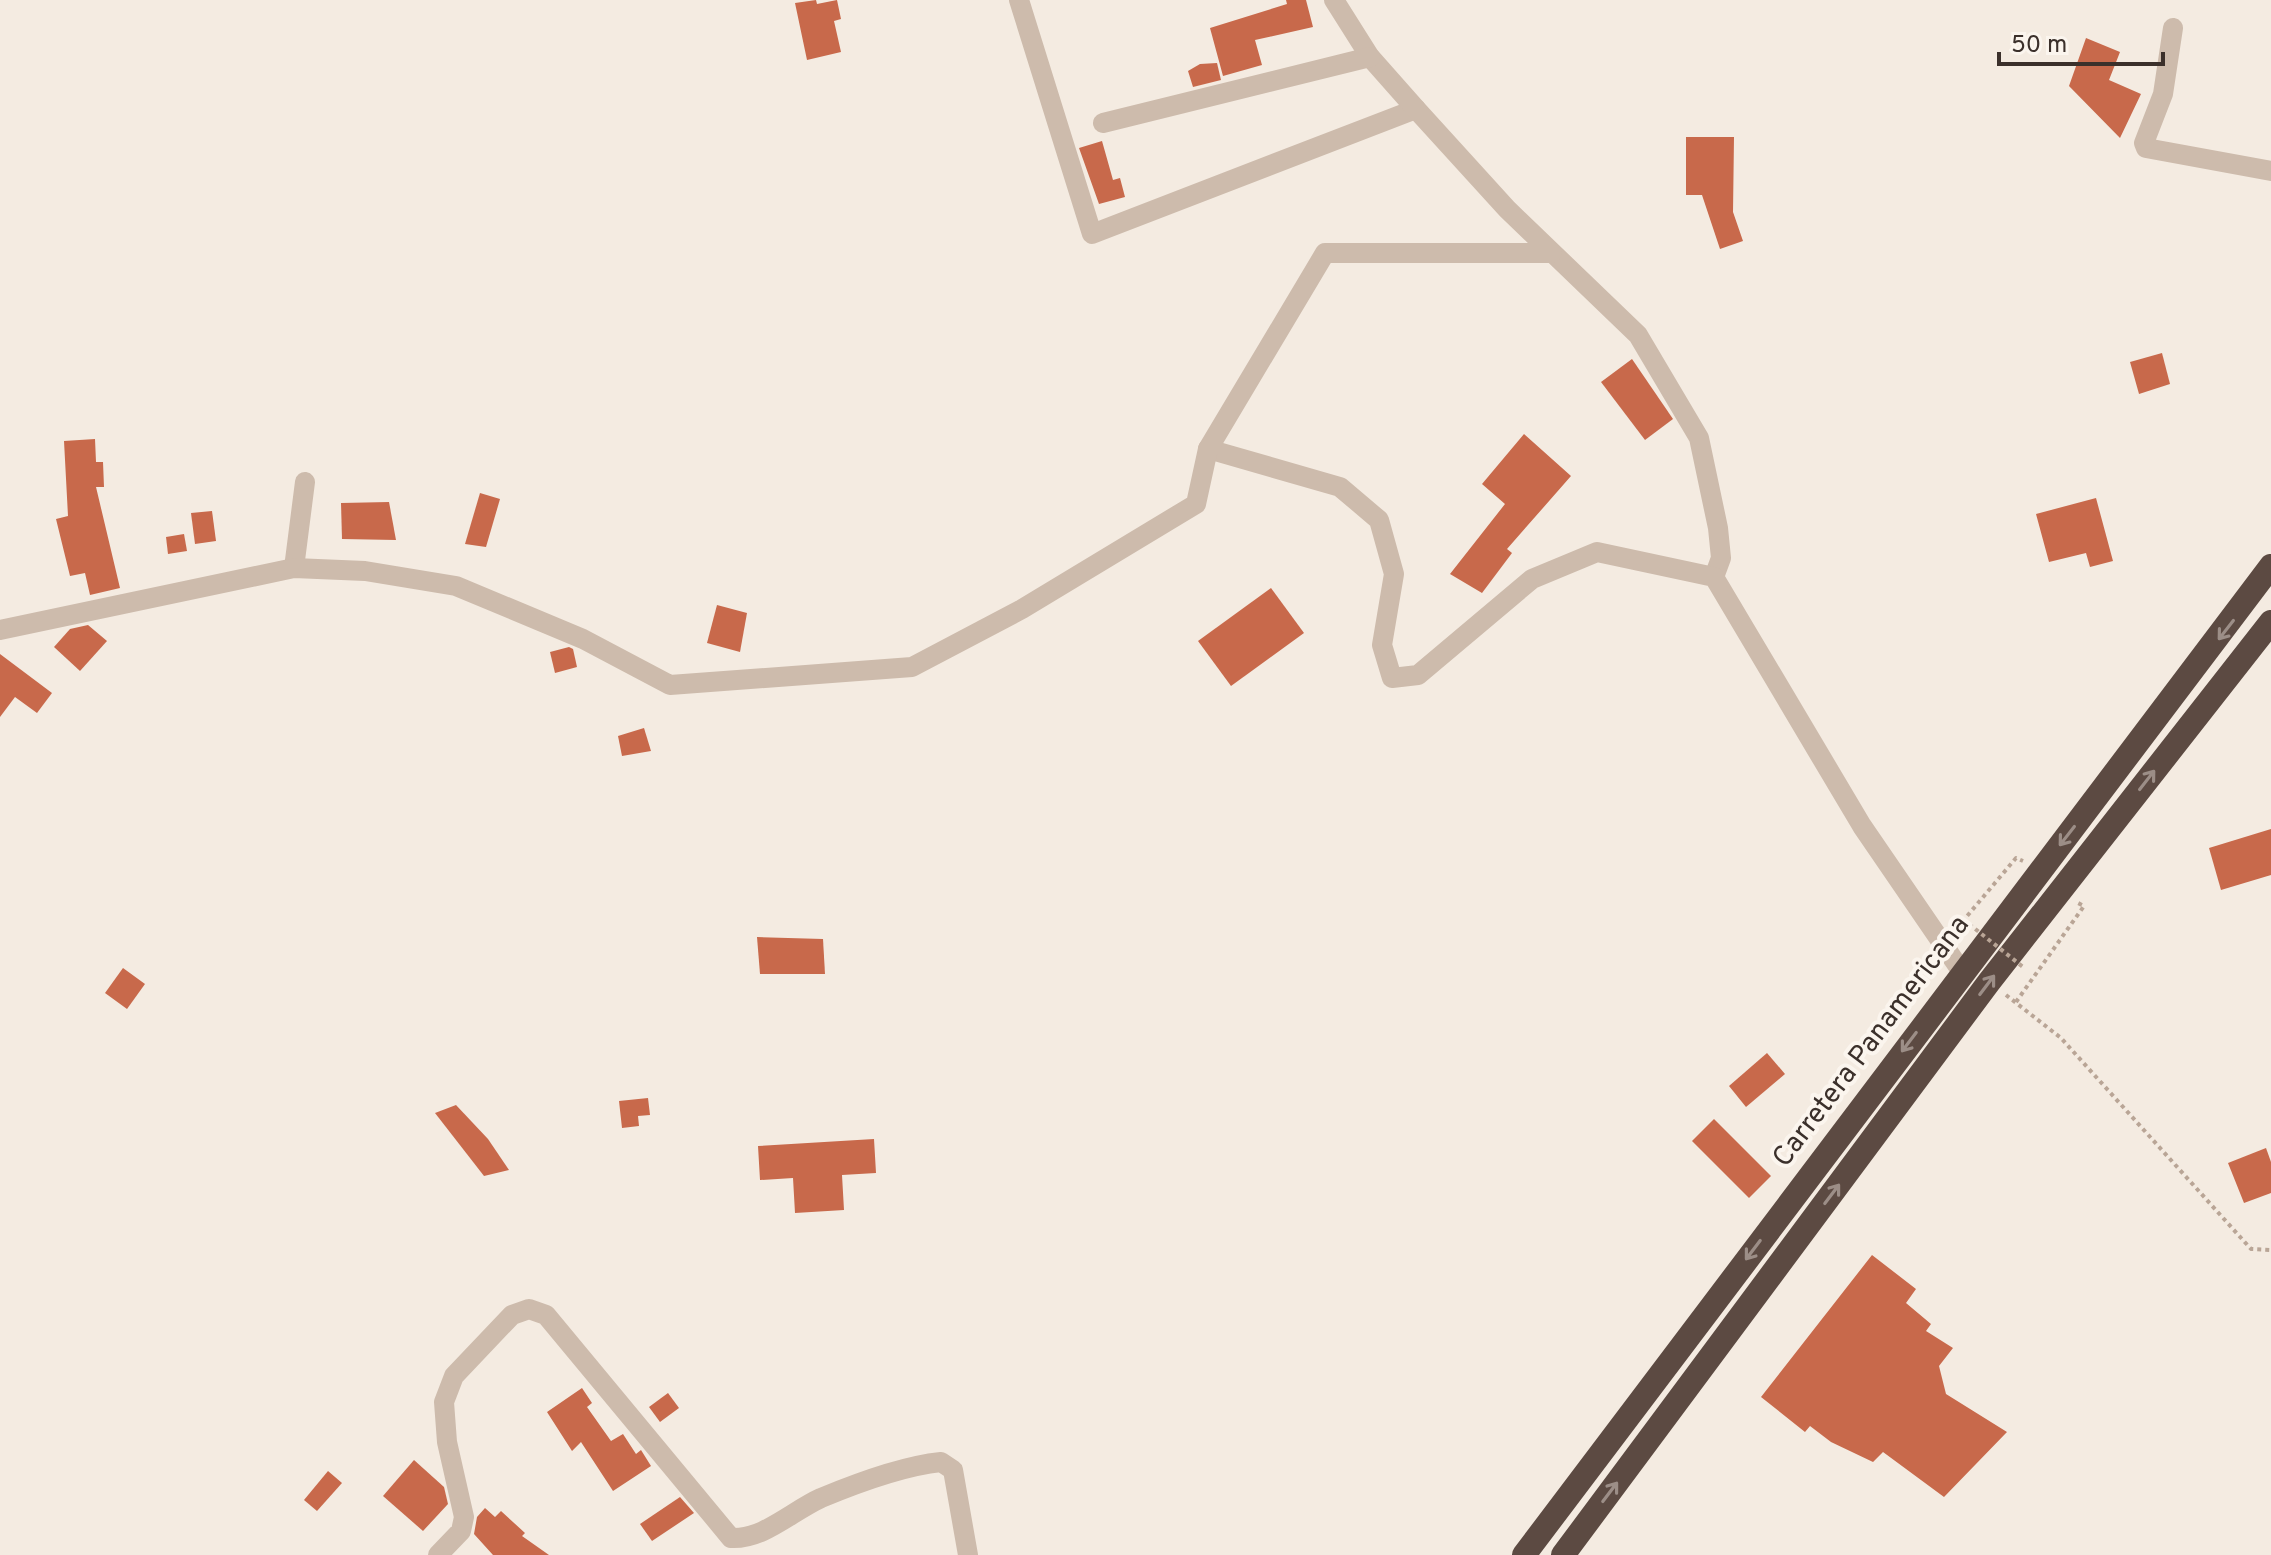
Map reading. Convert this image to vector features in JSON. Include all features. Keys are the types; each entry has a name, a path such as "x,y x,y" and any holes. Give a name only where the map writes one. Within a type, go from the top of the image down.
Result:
{"highway":[{"name":"Carretera Panamericana","path":"1524,1555 2271,566"},
{"name":"Carretera Panamericana","path":"1563,1555 1989,982 2271,622"}],"street":[{"path":"1019,0 1092,234 1416,109"},
{"path":"1334,0 1370,57 1416,109 1552,253 1638,335 1699,438 1718,528 1721,558 1714,577"},
{"path":"2173,28 2163,94 2144,143 2146,148 2271,171"},
{"path":"1103,123 1370,57"},
{"path":"0,630 294,568 365,571 456,586 583,639 670,685 912,667 1022,609 1196,504 1208,449 1325,253 1552,253"},
{"path":"1208,449 1340,487 1379,520 1394,574 1382,645 1392,678 1418,675 1532,579 1597,552 1714,577 1862,826 1962,972"},
{"path":"294,568 305,482"},
{"path":"438,1555 461,1531 464,1517 447,1442 444,1402 454,1376 512,1315 529,1309 546,1315 731,1538 746,1539 821,1499 922,1464 941,1462 953,1470 968,1555"}],"path":[{"path":"1962,923 2016,858 2024,862 2015,873"},
{"path":"1997,893 1969,924 2023,967"},
{"path":"2016,1002 2035,976"},
{"path":"1989,982 2061,1038 2251,1249 2271,1250"}],"building":[{"path":"816,0 817,4 837,0 841,19 834,21 841,52 807,60 795,3"},
{"path":"1286,0 1306,0 1313,27 1255,40 1262,65 1223,76 1210,28 1287,4"},
{"path":"2086,38 2120,52 2109,80 2141,94 2120,138 2069,86"},
{"path":"1217,63 1221,80 1193,87 1188,71 1200,64"},
{"path":"1686,137 1734,137 1733,212 1743,241 1720,249 1702,195 1686,195"},
{"path":"1102,141 1113,180 1120,178 1125,197 1099,204 1079,148"},
{"path":"2162,353 2170,384 2139,394 2130,362"},
{"path":"1632,359 1673,419 1645,440 1601,382"},
{"path":"1524,434 1571,476 1507,549 1512,553 1482,593 1450,574 1505,504 1482,484"},
{"path":"95,439 96,462 103,462 104,487 96,487 120,588 90,595 85,573 70,576 56,519 68,516 64,441"},
{"path":"480,493 500,499 486,547 465,544"},
{"path":"2096,498 2113,561 2090,567 2086,553 2049,562 2036,514"},
{"path":"389,502 396,540 342,539 341,503"},
{"path":"212,511 216,541 195,544 191,513"},
{"path":"184,534 187,551 168,554 166,537"},
{"path":"1271,588 1304,633 1231,686 1198,641"},
{"path":"717,605 747,613 740,652 707,643"},
{"path":"88,625 107,641 80,671 54,647 70,629"},
{"path":"569,647 573,649 577,667 555,673 550,652"},
{"path":"0,654 52,693 37,713 15,697 0,717"},
{"path":"644,728 651,751 622,756 618,736"},
{"path":"2271,829 2271,875 2221,890 2209,848"},
{"path":"757,937 823,939 825,974 760,974"},
{"path":"123,968 145,984 127,1009 105,993"},
{"path":"1767,1053 1785,1074 1746,1107 1729,1086"},
{"path":"648,1098 650,1115 638,1116 639,1126 622,1128 619,1101"},
{"path":"456,1105 488,1139 509,1170 484,1176 435,1113"},
{"path":"1714,1119 1771,1176 1749,1198 1692,1141"},
{"path":"874,1139 876,1173 842,1175 844,1210 795,1213 793,1178 760,1180 758,1146"},
{"path":"2266,1148 2271,1162 2271,1193 2244,1203 2228,1163"},
{"path":"1872,1255 1916,1289 1906,1303 1931,1324 1926,1331 1953,1348 1939,1366 1946,1394 2007,1432 1944,1497 1883,1452 1873,1462 1831,1442 1810,1426 1805,1432 1761,1397"},
{"path":"582,1388 592,1403 587,1407 611,1441 623,1434 636,1454 641,1450 651,1466 613,1491 581,1442 572,1451 547,1412"},
{"path":"668,1393 679,1408 660,1422 649,1407"},
{"path":"414,1460 444,1487 448,1504 423,1531 383,1496"},
{"path":"328,1471 342,1483 317,1511 304,1500"},
{"path":"680,1497 694,1513 652,1541 640,1524"},
{"path":"485,1508 495,1517 501,1511 525,1533 522,1536 549,1555 493,1555 474,1534 477,1517"}]}
